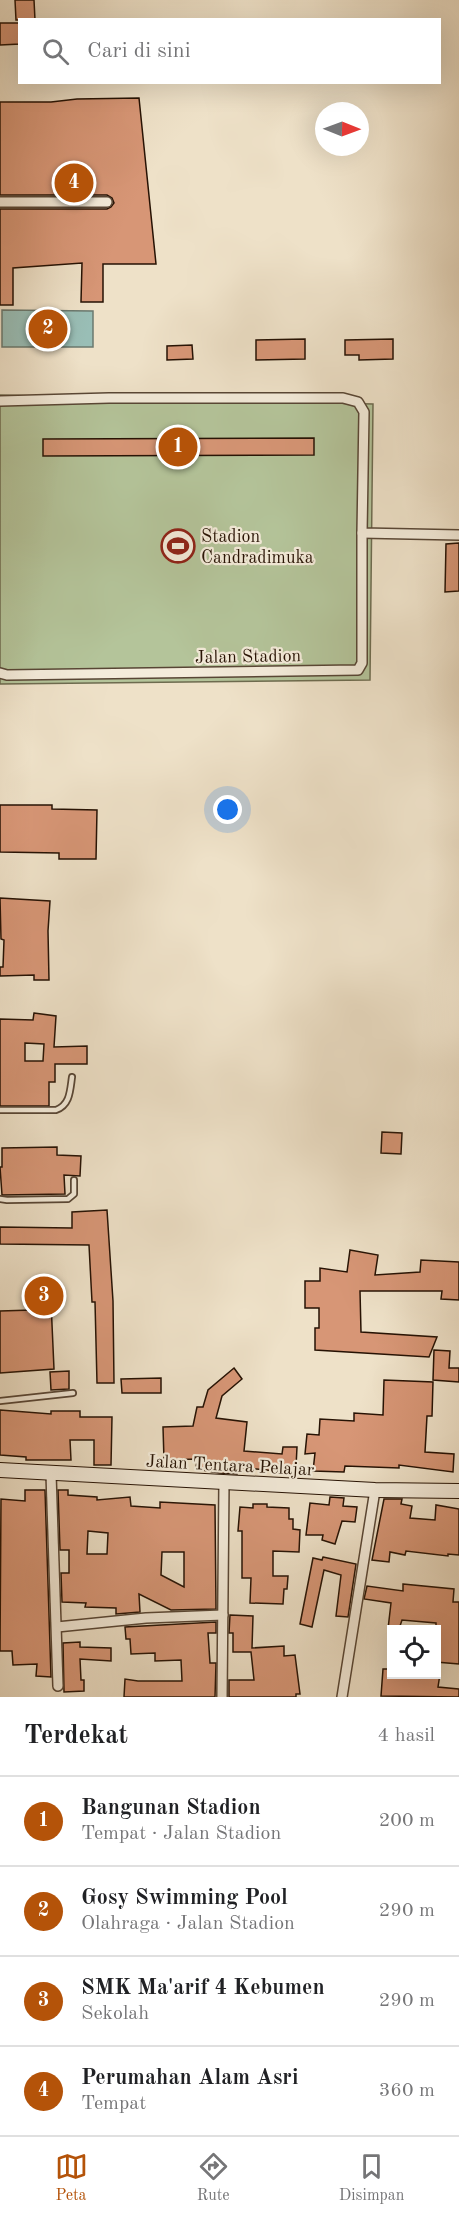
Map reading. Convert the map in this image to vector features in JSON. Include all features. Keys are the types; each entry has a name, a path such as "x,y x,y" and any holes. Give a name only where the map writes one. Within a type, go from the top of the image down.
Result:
{"main road":[{"name":"Jalan Tentara Pelajar","path":"0,1470 375,1490 459,1491"}],"street":[{"path":"0,202 107,202"},
{"name":"Jalan Stadion","path":"0,401 343,398 357,402 364,412 362,663 358,670 19,675 0,673"},
{"path":"362,533 459,535"},
{"path":"51,1474 58,1686"},
{"path":"222,1697 224,1482"},
{"path":"342,1697 375,1490"},
{"path":"57,1627 146,1618 223,1615"}],"lane":[{"path":"0,1110 56,1110 62,1108 66,1103 72,1077"},
{"path":"0,1199 68,1199 74,1194 74,1180"},
{"path":"0,1401 73,1393"}],"green space":[{"name":"Stadion Candradimuka","path":"0,395 373,404 370,680 0,684"}],"water":[{"path":"2,310 93,311 93,347 2,347"}],"building":[{"path":"15,0 34,0 35,18 16,20"},
{"path":"0,23 18,23 18,44 0,45"},
{"path":"139,98 156,264 103,264 103,302 81,302 82,263 13,268 13,305 0,305 0,209 107,209 114,203 107,195 0,195 0,102"},
{"path":"305,339 305,359 256,360 256,340"},
{"path":"393,339 393,359 359,360 359,355 345,355 345,340"},
{"path":"192,345 193,359 167,360 167,346"},
{"path":"314,438 314,455 43,456 43,439"},
{"path":"459,543 459,591 445,592 446,544"},
{"path":"0,805 52,805 52,809 97,810 96,859 59,859 59,853 0,852"},
{"path":"0,898 50,901 49,980 34,980 34,975 0,976 0,967 3,967 4,940 1,939"},
{"path":"34,1013 56,1016 54,1047 87,1046 87,1064 55,1064 55,1082 49,1082 49,1106 0,1106 0,1019 33,1020","holes":["25,1043 44,1044 43,1061 25,1061"]},
{"path":"382,1132 402,1133 401,1154 381,1153"},
{"path":"57,1147 57,1155 81,1156 80,1176 64,1175 65,1194 2,1195 0,1167 2,1167 2,1148"},
{"path":"107,1210 113,1301 114,1383 97,1383 95,1302 92,1302 89,1245 0,1244 0,1227 72,1228 72,1212"},
{"path":"350,1250 378,1255 375,1275 420,1272 421,1260 459,1262 459,1300 441,1299 442,1291 360,1291 361,1332 437,1337 429,1357 315,1350 315,1328 319,1328 319,1308 305,1308 305,1281 320,1281 320,1268 347,1272"},
{"path":"51,1302 54,1369 0,1373 0,1311 32,1310 32,1303"},
{"path":"434,1350 450,1351 449,1368 459,1368 459,1382 433,1380"},
{"path":"234,1368 242,1379 222,1396 216,1418 247,1422 244,1451 282,1454 283,1447 297,1447 296,1467 276,1466 276,1471 237,1467 237,1474 196,1469 197,1459 164,1460 163,1427 193,1426 197,1407 203,1407 208,1390"},
{"path":"69,1371 69,1389 51,1390 50,1372"},
{"path":"161,1378 161,1393 122,1393 121,1379"},
{"path":"384,1380 433,1382 432,1416 427,1416 425,1452 454,1454 453,1472 399,1465 399,1468 345,1466 344,1472 313,1471 315,1453 305,1454 307,1434 319,1435 320,1419 354,1421 354,1413 383,1415"},
{"path":"0,1410 51,1414 51,1411 80,1411 80,1417 112,1417 111,1465 94,1465 94,1440 70,1440 71,1460 26,1460 26,1457 0,1455"},
{"path":"25,1490 45,1490 51,1677 36,1676 37,1664 13,1665 12,1651 0,1651 1,1499 25,1501"},
{"path":"58,1490 68,1490 68,1495 97,1497 97,1500 130,1497 131,1506 160,1508 160,1502 215,1505 216,1609 171,1610 139,1594 140,1612 116,1614 116,1608 85,1607 86,1603 62,1602 61,1573 69,1573 69,1550 60,1550","holes":["88,1531 108,1533 107,1554 87,1554","162,1552 184,1552 184,1587 161,1575"]},
{"path":"330,1497 344,1498 343,1506 357,1507 355,1522 342,1521 335,1544 322,1540 323,1535 306,1535 310,1503 329,1505"},
{"path":"384,1499 402,1499 401,1504 412,1506 410,1518 435,1520 436,1505 459,1509 459,1555 448,1554 448,1556 406,1551 405,1555 390,1552 389,1562 372,1560"},
{"path":"253,1504 289,1508 289,1519 293,1519 293,1529 300,1530 299,1552 273,1551 273,1576 288,1576 283,1604 250,1603 251,1578 242,1578 242,1531 238,1531 240,1507 253,1508"},
{"path":"323,1557 356,1564 348,1617 336,1616 341,1575 324,1570 312,1627 300,1624 313,1558 322,1560"},
{"path":"403,1584 454,1589 453,1602 459,1602 459,1664 441,1662 441,1625 402,1620 400,1625 388,1625 391,1603 364,1599 367,1586 403,1591"},
{"path":"230,1615 253,1616 252,1648 284,1646 284,1656 295,1655 300,1694 296,1694 296,1697 229,1697 229,1680 254,1680 251,1652 233,1652 233,1633 229,1633"},
{"path":"216,1622 216,1633 208,1633 210,1663 216,1663 215,1697 124,1697 125,1679 182,1681 181,1660 155,1661 155,1653 131,1654 130,1639 126,1639 125,1627"},
{"path":"80,1642 80,1647 111,1648 111,1661 80,1659 84,1691 64,1692 63,1643"},
{"path":"383,1669 387,1669 387,1679 439,1679 438,1687 459,1689 459,1697 381,1696"}],"place":[{"name":"Perumahan Alam Asri","path":"74,183"},
{"name":"Gosy Swimming Pool","path":"48,329"},
{"name":"Bangunan Stadion","path":"178,447"},
{"name":"Stadion Candradimuka","path":"178,546"},
{"name":"SMK Ma'arif 4 Kebumen","path":"44,1296"}]}
